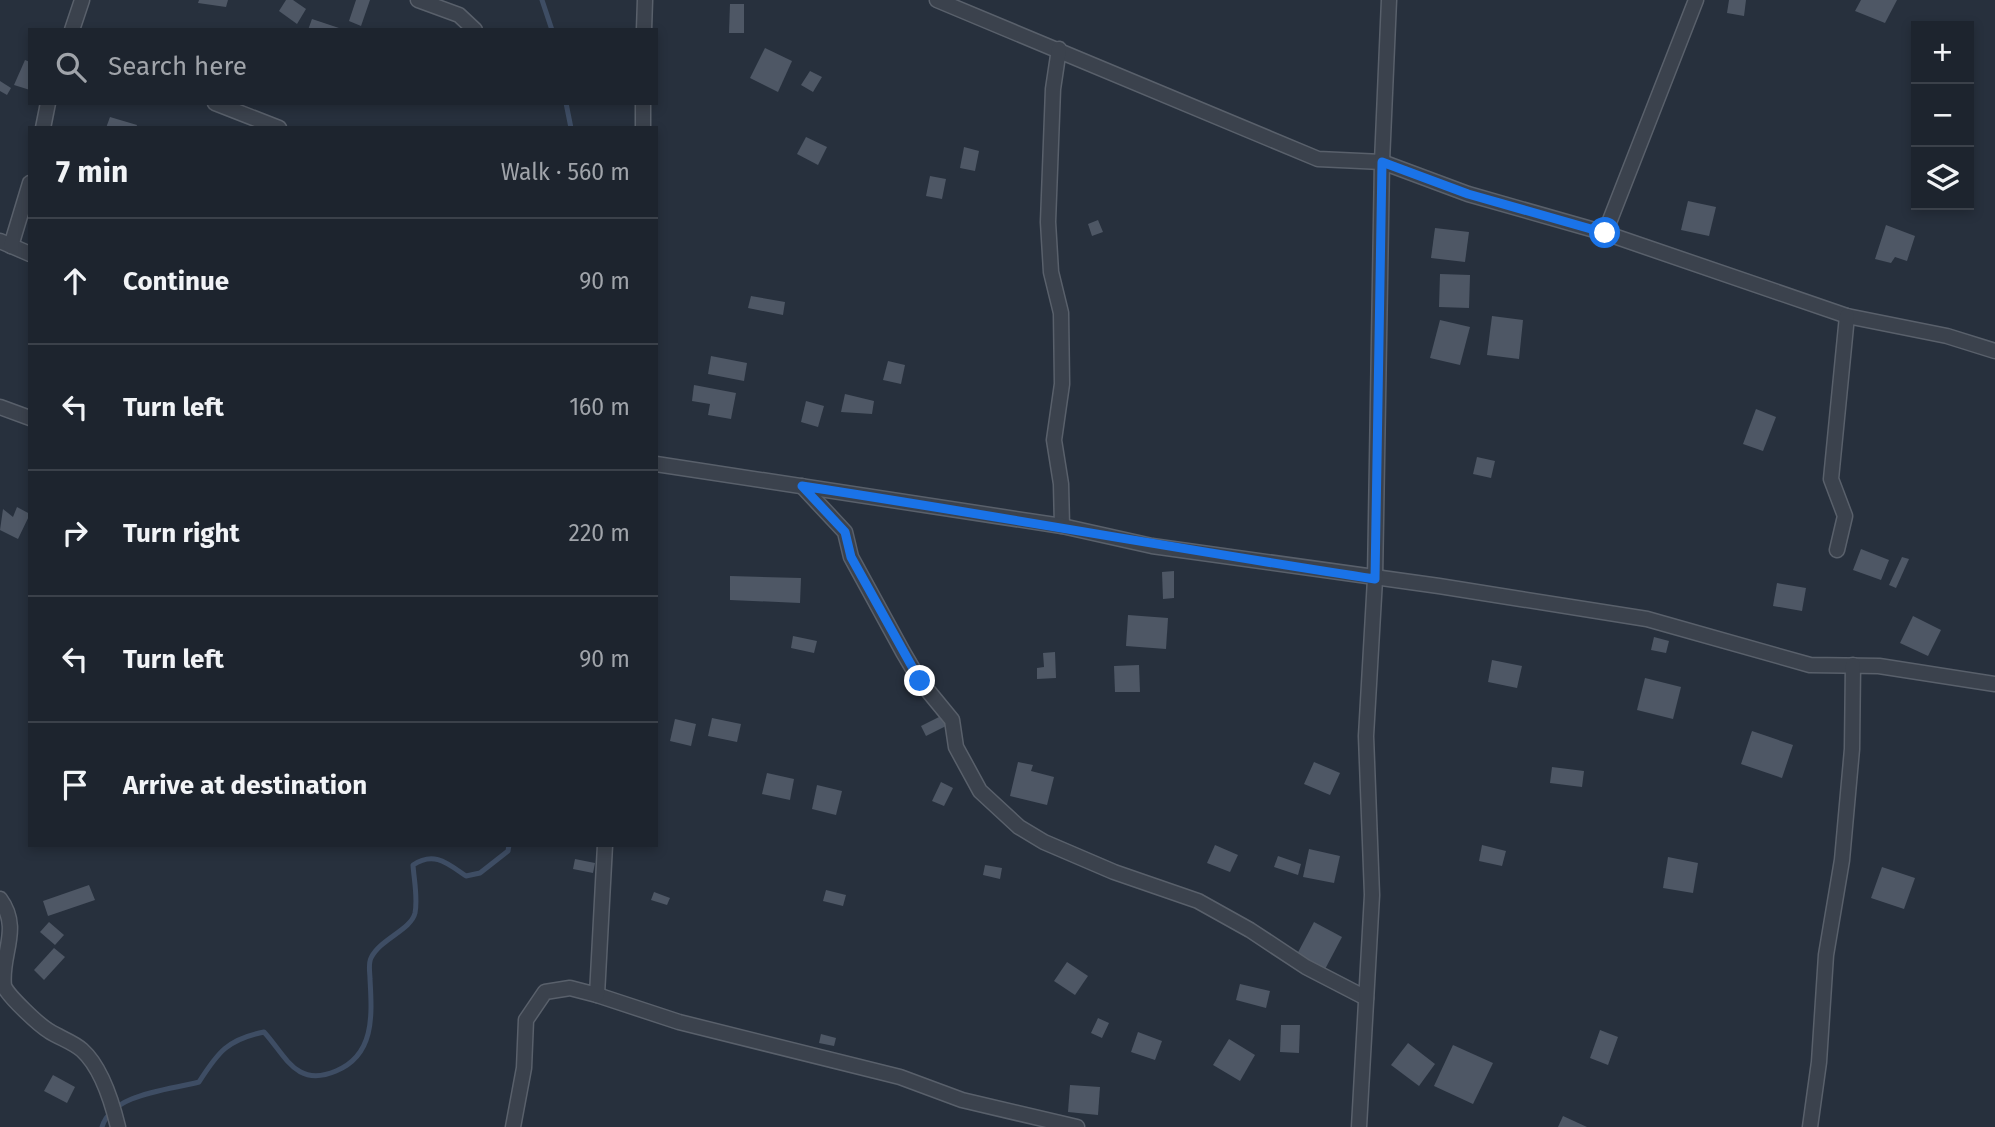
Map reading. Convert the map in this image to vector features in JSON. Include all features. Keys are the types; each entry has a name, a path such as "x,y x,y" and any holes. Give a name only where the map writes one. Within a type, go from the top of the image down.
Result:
{"street":[{"path":"73,28 82,0"},
{"path":"418,0 459,15 473,28"},
{"path":"644,28 645,0"},
{"path":"937,0 1059,48 1318,159 1382,162 1468,194 1605,233 1847,316 1947,336 1995,351"},
{"path":"1359,1127 1372,895 1366,736 1375,579 1382,162 1389,0"},
{"path":"1605,233 1696,0"},
{"path":"1059,48 1053,89 1048,222 1051,272 1061,313 1062,384 1054,440 1061,484 1062,526"},
{"path":"43,126 48,105"},
{"path":"220,105 274,126"},
{"path":"643,105 643,126"},
{"path":"28,188 6,244 28,253"},
{"path":"1837,550 1845,516 1831,479 1847,316"},
{"path":"0,407 28,417"},
{"path":"658,464 1062,526 1152,545 1647,619 1810,665 1853,665 1995,684"},
{"path":"802,486 845,532 851,557 903,652 920,681 952,720 956,747 980,791 1018,827 1044,842 1114,872 1198,901 1250,930 1306,967 1366,998"},
{"path":"1810,1127 1819,1062 1826,955 1842,860 1852,749 1853,665"},
{"path":"597,995 606,847"},
{"path":"0,899 9,911 8,935 0,968 5,988 46,1029 83,1051 104,1083 118,1127"},
{"path":"513,1127 524,1068 526,1020 545,992 570,988 679,1022 900,1077 962,1100 1077,1127"}],"building":[{"path":"199,0 228,0 226,7 198,3"},
{"path":"286,0 293,0 306,9 297,24 279,11"},
{"path":"356,0 370,0 361,26 349,21"},
{"path":"1729,0 1746,0 1744,16 1727,13"},
{"path":"1861,0 1897,0 1885,23 1855,11"},
{"path":"730,4 744,4 744,33 729,33"},
{"path":"312,19 339,28 309,28"},
{"path":"765,48 792,61 778,92 750,78"},
{"path":"25,60 28,61 28,89 14,85"},
{"path":"810,71 822,77 813,92 801,85"},
{"path":"0,81 11,88 7,95 0,91"},
{"path":"110,117 137,125 137,126 107,126"},
{"path":"806,137 827,147 818,165 797,154"},
{"path":"964,147 979,151 975,171 960,168"},
{"path":"930,176 946,179 942,199 926,196"},
{"path":"1688,201 1716,207 1709,236 1681,230"},
{"path":"1098,220 1103,232 1092,236 1088,224"},
{"path":"1886,225 1915,236 1907,261 1895,257 1891,263 1875,259"},
{"path":"1435,228 1469,232 1465,262 1431,258"},
{"path":"1440,274 1470,275 1469,308 1439,307"},
{"path":"751,296 785,302 783,315 748,308"},
{"path":"1492,316 1523,320 1519,359 1487,355"},
{"path":"1440,320 1470,327 1460,365 1430,358"},
{"path":"711,356 747,363 744,381 708,374"},
{"path":"888,361 905,365 901,384 883,380"},
{"path":"694,385 736,393 731,419 708,415 710,404 692,401"},
{"path":"845,394 874,401 872,414 841,412"},
{"path":"806,401 824,406 818,427 801,422"},
{"path":"1756,409 1776,417 1763,451 1743,444"},
{"path":"1477,457 1495,461 1491,478 1473,474"},
{"path":"17,507 28,513 18,539 0,530 3,509 13,517"},
{"path":"1861,549 1889,560 1881,580 1853,570"},
{"path":"1902,557 1909,559 1896,588 1889,585"},
{"path":"1174,571 1174,598 1163,599 1162,572"},
{"path":"730,576 801,578 800,603 730,600"},
{"path":"1777,583 1806,588 1802,611 1773,606"},
{"path":"1128,615 1168,618 1166,649 1126,646"},
{"path":"1913,616 1941,630 1928,656 1900,643"},
{"path":"793,636 817,641 814,653 791,648"},
{"path":"1654,637 1669,641 1666,653 1651,650"},
{"path":"1055,652 1056,678 1037,679 1037,668 1044,667 1043,653"},
{"path":"1492,660 1522,666 1517,688 1488,682"},
{"path":"1139,665 1140,692 1115,692 1114,666"},
{"path":"1645,678 1681,687 1673,719 1637,710"},
{"path":"941,716 946,726 926,736 921,726"},
{"path":"712,718 741,724 737,742 708,736"},
{"path":"675,719 696,724 691,746 670,741"},
{"path":"1752,731 1793,745 1782,778 1741,764"},
{"path":"1018,762 1033,765 1031,771 1054,777 1047,805 1010,796"},
{"path":"1314,762 1340,773 1330,795 1304,784"},
{"path":"1552,767 1584,771 1582,787 1550,783"},
{"path":"767,773 794,779 790,800 762,794"},
{"path":"941,782 953,788 944,806 932,801"},
{"path":"817,785 842,791 836,815 812,809"},
{"path":"1215,845 1238,855 1230,872 1207,863"},
{"path":"1482,845 1506,851 1502,866 1479,861"},
{"path":"1309,849 1340,856 1334,883 1303,877"},
{"path":"1278,856 1301,864 1298,875 1274,867"},
{"path":"1668,857 1698,863 1693,893 1663,888"},
{"path":"575,859 595,863 593,873 573,869"},
{"path":"985,865 1002,868 1000,879 983,875"},
{"path":"1882,867 1915,878 1904,909 1871,898"},
{"path":"89,885 95,900 48,916 43,901"},
{"path":"826,890 846,895 843,906 823,901"},
{"path":"654,892 670,898 667,905 651,900"},
{"path":"49,922 64,935 55,945 40,932"},
{"path":"1314,922 1342,937 1323,973 1295,958"},
{"path":"54,948 65,957 44,980 34,970"},
{"path":"1067,962 1088,976 1075,995 1054,981"},
{"path":"1240,984 1270,991 1266,1008 1236,1000"},
{"path":"1098,1018 1109,1023 1102,1038 1091,1033"},
{"path":"1281,1025 1300,1025 1299,1053 1280,1052"},
{"path":"1600,1030 1618,1037 1608,1065 1590,1058"},
{"path":"1138,1032 1162,1041 1155,1060 1131,1052"},
{"path":"821,1034 836,1038 834,1046 819,1043"},
{"path":"1229,1039 1255,1055 1240,1081 1213,1065"},
{"path":"1408,1043 1435,1064 1419,1086 1391,1065"},
{"path":"1453,1045 1493,1063 1473,1104 1434,1086"},
{"path":"53,1075 75,1087 67,1103 44,1091"},
{"path":"1070,1085 1100,1087 1098,1115 1068,1112"},
{"path":"1563,1116 1587,1127 1558,1127"}],"waterway":[{"path":"542,0 551,28"},
{"path":"566,105 571,126"},
{"path":"102,1127 108,1116 129,1100 199,1082 225,1048 252,1035 264,1032 293,1067 311,1075 336,1071 349,1064 358,1055 368,1032 371,958 381,945 408,925 415,913 413,865 427,859 440,860 466,876 480,873 508,851 509,847"}],"route":[{"path":"920,681 851,557 845,532 802,486 1062,526 1152,545 1375,579 1382,162 1468,194 1605,233"}]}
